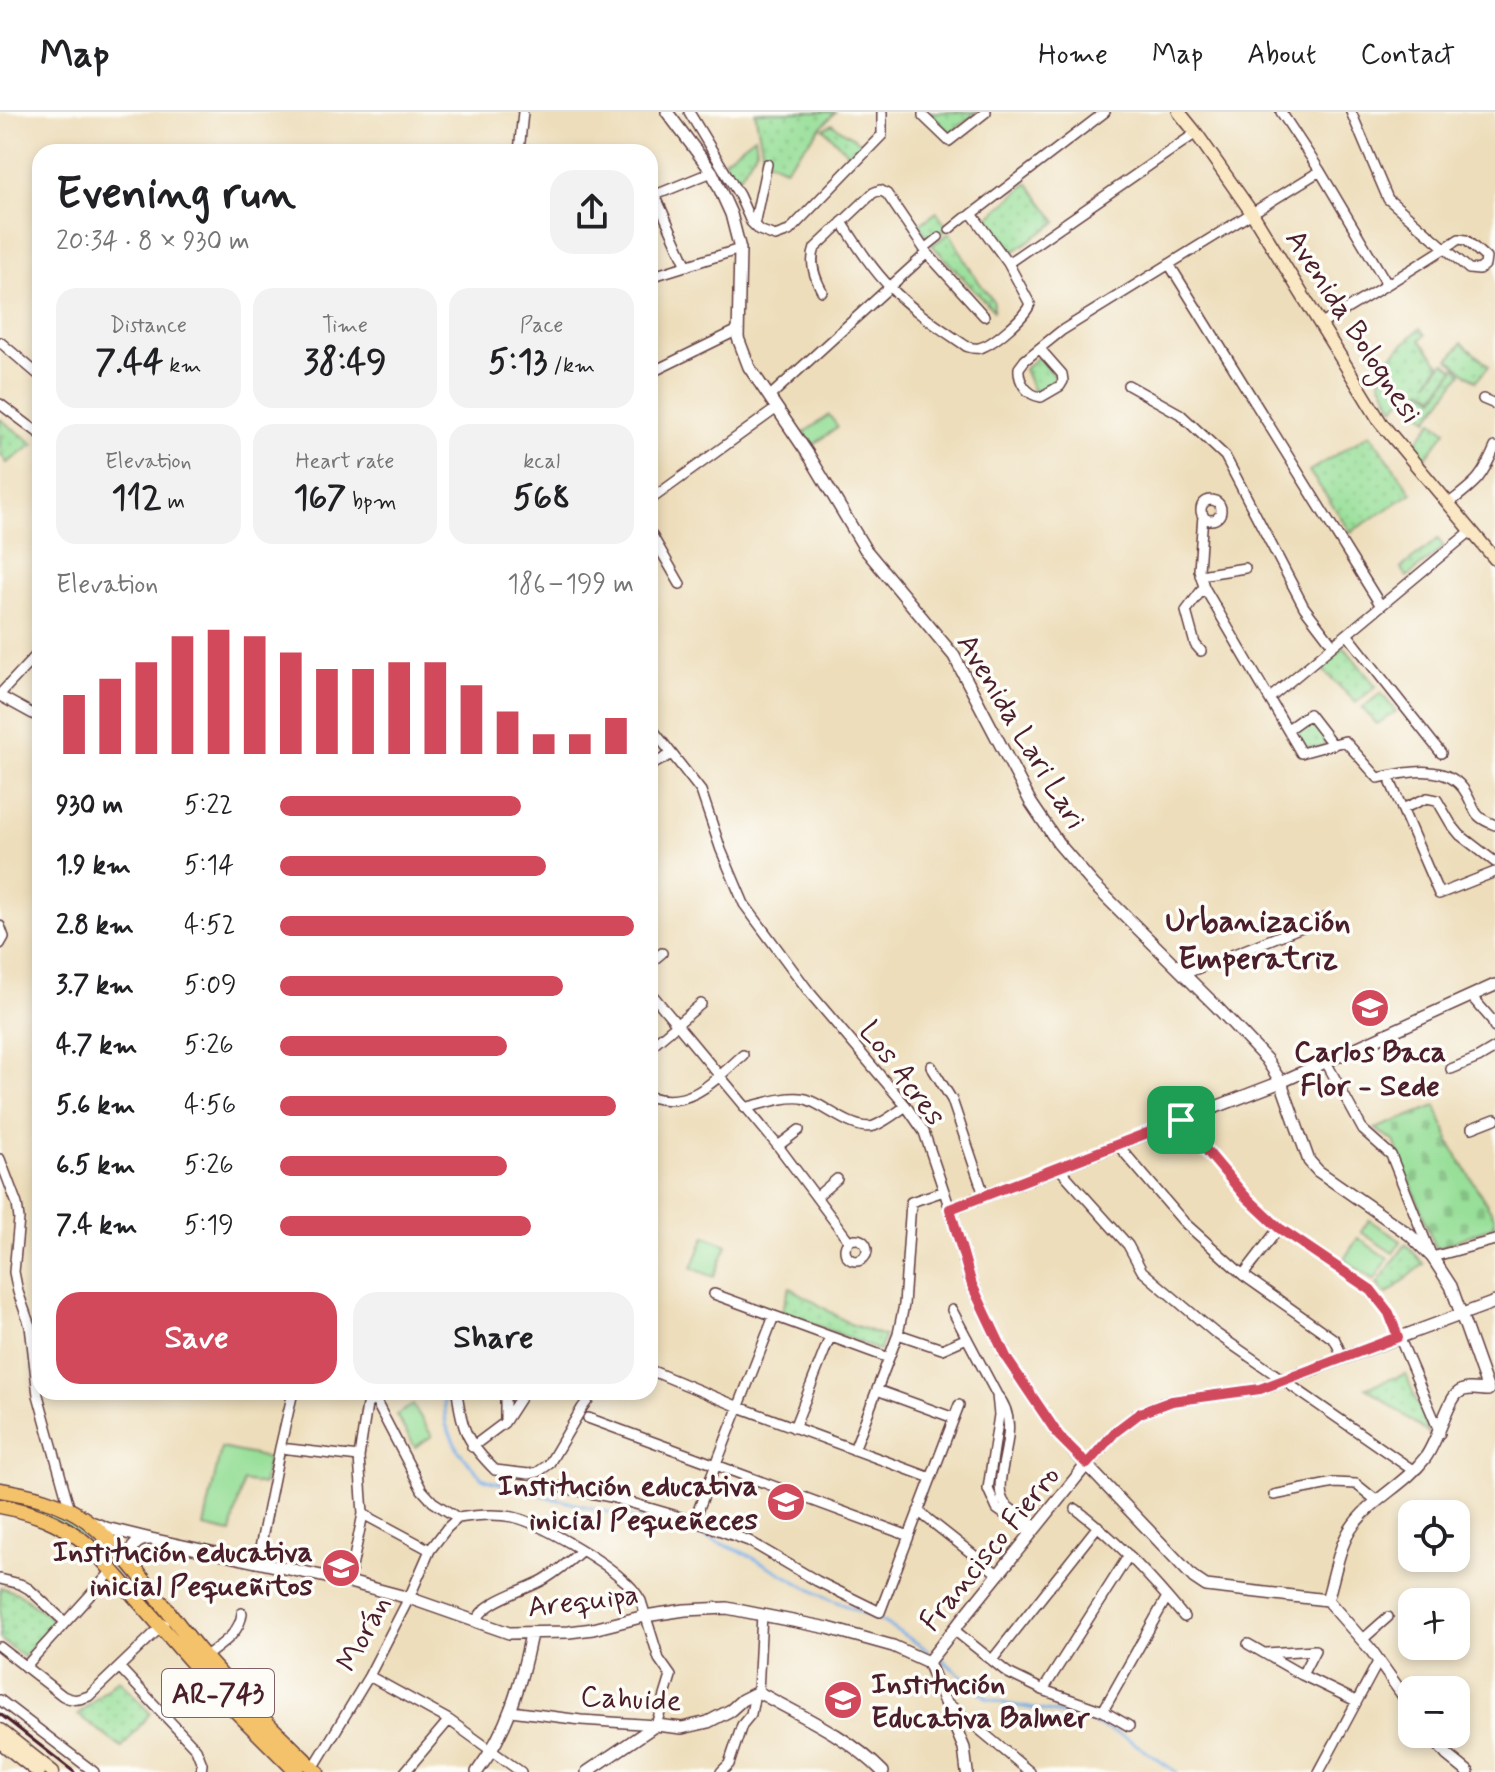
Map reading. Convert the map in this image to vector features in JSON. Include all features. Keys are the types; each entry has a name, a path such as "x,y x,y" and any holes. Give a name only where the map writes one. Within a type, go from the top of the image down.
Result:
{"main road":[{"name":"Avenida Bolognesi","path":"1179,112 1252,213 1381,423 1495,559"},
{"name":"AR-743","path":"0,1490 35,1496 70,1510 99,1531 172,1616 200,1662 242,1718 297,1772"},
{"name":"AR-743","path":"0,1506 46,1517 91,1546 160,1628 258,1714 314,1771"},
{"path":"0,1730 53,1772"},
{"path":"0,1742 38,1772"}],"street":[{"path":"520,144 523,112"},
{"name":"Avenida Lari Lari","path":"667,112 712,172 731,214 740,249 738,338 749,367 810,457 865,549 954,656 1031,803 1058,843 1094,885 1266,1059 1281,1082 1309,1161 1318,1171 1418,1237 1451,1286 1492,1390"},
{"path":"689,112 754,225 775,236 789,231 882,135 882,112"},
{"path":"923,112 923,116 949,141 986,112"},
{"path":"949,230 1105,112"},
{"path":"1281,112 1387,284"},
{"path":"1320,325 1445,248 1388,199 1351,112"},
{"path":"1008,263 1196,133"},
{"path":"754,225 767,164"},
{"path":"1040,349 1062,374 1063,381 1041,397 1029,393 1020,381 1019,372 1022,363 1061,331 1320,171"},
{"path":"658,194 712,172"},
{"path":"822,291 812,264 813,253 842,222 880,190 887,194 926,251 984,316"},
{"path":"658,206 687,266"},
{"path":"731,214 745,210"},
{"path":"842,222 890,287 910,306 966,346 975,349 993,341 1029,309 1030,304 1008,263 972,214"},
{"path":"769,397 890,287 939,237"},
{"path":"658,275 740,249"},
{"path":"1169,264 1381,606"},
{"path":"658,369 738,330"},
{"path":"0,342 32,369"},
{"path":"1128,385 1180,414 1225,456 1304,607 1333,645"},
{"path":"1483,399 1495,404"},
{"path":"0,404 32,428"},
{"path":"658,494 777,408"},
{"path":"1448,504 1478,481 1495,447"},
{"path":"1203,515 1199,570 1204,587 1301,753 1345,741 1378,778 1435,771 1454,780 1465,791 1473,811 1495,825"},
{"path":"1270,698 1471,531"},
{"path":"658,546 680,584"},
{"path":"1200,575 1245,568"},
{"path":"1201,651 1195,644 1186,611 1204,587"},
{"path":"1347,634 1441,753"},
{"path":"32,660 0,695 32,713"},
{"path":"1288,729 1309,714 1333,745"},
{"name":"Los Acres","path":"658,736 701,791 744,904 810,993 906,1106 924,1132 972,1285 1007,1359 1059,1436 1194,1578 1206,1586 1327,1600"},
{"path":"658,762 672,754"},
{"path":"1391,783 1439,894 1495,872"},
{"path":"1402,809 1427,798 1437,800 1460,835 1495,862"},
{"path":"1184,974 1327,917"},
{"path":"0,926 4,937 0,944"},
{"path":"658,956 662,953"},
{"path":"950,1209 1281,1082 1495,985"},
{"path":"1471,996 1495,1028"},
{"path":"658,1001 778,1146 849,1241"},
{"path":"658,1040 701,1004"},
{"path":"1451,1069 1495,1048"},
{"path":"658,1100 676,1101 693,1095 743,1055"},
{"path":"1326,1062 1363,1130 1391,1155 1418,1237"},
{"path":"931,1066 952,1100 984,1195"},
{"path":"745,1108 805,1098 847,1121 869,1127 878,1125 906,1106"},
{"path":"1472,1128 1495,1119"},
{"path":"1181,1120 1244,1195 1279,1228 1371,1290 1389,1313 1440,1433"},
{"path":"778,1146 799,1130"},
{"path":"1117,1144 1185,1223 1243,1275 1335,1340 1343,1358"},
{"path":"0,1159 17,1204 19,1219 14,1272 32,1343"},
{"path":"1058,1167 1128,1245 1142,1271 1214,1332 1414,1471"},
{"path":"816,1197 837,1179"},
{"path":"854,1450 898,1334 904,1305 911,1202 944,1191"},
{"path":"1243,1275 1279,1228"},
{"path":"1432,1257 1495,1240"},
{"path":"714,1294 889,1358"},
{"name":"Francisco Fierro","path":"928,1662 1087,1464 1115,1432 1140,1413 1172,1401 1260,1389 1495,1302"},
{"path":"952,1310 997,1395 998,1428 988,1489 997,1509 1033,1529"},
{"path":"694,1521 774,1316"},
{"path":"898,1334 942,1349 967,1338"},
{"path":"794,1428 830,1337"},
{"path":"658,1373 739,1407 931,1478"},
{"path":"877,1390 954,1418"},
{"path":"1398,1688 1379,1660 1327,1600 1348,1533 1377,1501 1425,1460 1459,1391 1492,1390"},
{"path":"39,1400 70,1510"},
{"path":"257,1563 291,1400"},
{"path":"349,1582 363,1514 359,1457 370,1400"},
{"path":"375,1400 422,1490 433,1502 458,1518 480,1514 511,1516 537,1526 620,1576 641,1601 659,1659 671,1676 656,1725 587,1772"},
{"path":"458,1400 460,1418 472,1447 495,1470 517,1473 538,1472 549,1464 588,1400"},
{"path":"504,1423 505,1400"},
{"path":"472,1447 504,1423 519,1400"},
{"path":"559,1487 611,1497 749,1541 817,1581 880,1612 959,1405"},
{"path":"588,1418 909,1536"},
{"path":"280,1448 359,1457"},
{"path":"1274,1495 1334,1483 1356,1484 1377,1501"},
{"path":"1076,1509 1129,1555 1184,1617"},
{"path":"918,1511 999,1575"},
{"path":"363,1514 430,1550"},
{"name":"Arequipa","path":"84,1518 106,1528 409,1598 509,1633 593,1629 645,1616 727,1608 828,1628 893,1646 928,1662"},
{"name":"Morán","path":"314,1771 369,1676 430,1550 458,1518"},
{"path":"992,1660 1098,1526"},
{"path":"131,1566 132,1547 137,1542 151,1539"},
{"path":"476,1622 487,1606 544,1580 581,1551"},
{"path":"1043,1690 1129,1555"},
{"path":"25,1667 112,1571"},
{"path":"0,1579 29,1589 65,1622"},
{"path":"1103,1711 1167,1597"},
{"path":"200,1662 237,1630 242,1613"},
{"path":"729,1769 742,1725 751,1714 757,1692 762,1614"},
{"path":"0,1647 73,1701 89,1696 172,1616"},
{"path":"1362,1640 1388,1617"},
{"path":"954,1630 1008,1673 1043,1690 1103,1711 1129,1726"},
{"path":"477,1772 492,1751 511,1711 531,1634"},
{"path":"1248,1644 1356,1701"},
{"path":"1266,1653 1315,1650 1302,1675"},
{"path":"1319,1772 1379,1660"},
{"path":"928,1662 964,1748 967,1772"},
{"path":"120,1668 196,1749 202,1764 201,1772"},
{"path":"369,1676 449,1720 521,1772"},
{"path":"757,1692 849,1742 883,1772"},
{"name":"Cahuide","path":"511,1711 682,1728 708,1722 757,1692"},
{"path":"0,1700 94,1772"},
{"path":"944,1700 1030,1772"},
{"path":"405,1772 449,1720"},
{"path":"1441,1748 1468,1772"}],"green space":[{"path":"755,112 835,112 785,168 764,159"},
{"path":"930,112 977,112 951,133"},
{"path":"832,124 865,145 851,157 824,129"},
{"path":"755,136 757,149 740,176 733,174 724,160"},
{"path":"1028,183 1057,222 1006,254 986,225 987,219"},
{"path":"937,212 948,228 930,241 919,225"},
{"path":"950,233 973,274 994,302 993,310 932,245"},
{"path":"1420,328 1425,335 1420,340 1440,364 1428,382 1444,362 1454,369 1435,396 1423,388 1415,399 1404,397 1394,408 1380,381 1384,363"},
{"path":"1462,343 1489,366 1476,381 1449,359"},
{"path":"1038,357 1058,380 1034,392 1024,369"},
{"path":"1456,367 1462,373 1428,419 1416,409 1422,400 1419,396 1423,390 1435,398"},
{"path":"829,415 838,427 813,445 804,433"},
{"path":"0,419 32,445 7,463 0,453"},
{"path":"1433,421 1446,431 1424,460 1413,446"},
{"path":"1370,434 1412,493 1351,532 1309,471"},
{"path":"1438,539 1444,547 1407,577 1401,568"},
{"path":"1344,647 1376,686 1356,703 1319,666"},
{"path":"1381,693 1396,712 1377,724 1362,708"},
{"path":"1309,721 1327,738 1323,747 1305,748 1295,732"},
{"path":"1436,1106 1452,1147 1495,1218 1495,1225 1436,1249 1394,1141 1375,1129"},
{"path":"1369,1220 1401,1241 1393,1253 1361,1232"},
{"path":"705,1236 727,1245 714,1277 692,1268"},
{"path":"1358,1238 1388,1259 1374,1280 1344,1259"},
{"path":"1406,1244 1424,1264 1386,1295 1377,1284"},
{"path":"790,1287 850,1324 884,1336 880,1351 782,1311"},
{"path":"1406,1374 1429,1434 1366,1387"},
{"path":"413,1405 432,1436 415,1447 396,1415"},
{"path":"221,1448 268,1458 263,1485 243,1481 231,1533 204,1527"},
{"path":"0,1497 56,1507 77,1518 125,1564 118,1571 92,1542 0,1502"},
{"path":"0,1587 20,1594 54,1621 24,1657 0,1639"},
{"path":"118,1679 150,1713 122,1748 78,1715"}],"waterway":[{"path":"444,1400 446,1425 458,1450 482,1478 703,1536 883,1622 928,1650"},
{"path":"943,1660 987,1698 1079,1717 1127,1738 1176,1772"}],"railway":[{"path":"0,1714 74,1772"}],"place":[{"name":"Carlos Baca Flor - Sede","path":"1370,1008"},
{"name":"Institución educativa inicial Pequeñeces","path":"786,1502"},
{"name":"Institución educativa inicial Pequeñitos","path":"341,1568"},
{"name":"Institución Educativa Balmer","path":"843,1700"}],"district":[{"name":"Urbanización Emperatriz","path":"1258,938"}],"route":[{"path":"1181,1120 1244,1195 1279,1228 1371,1290 1389,1313 1398,1337 1260,1389 1172,1401 1140,1413 1115,1432 1087,1464 1059,1436 1007,1359 972,1285 950,1209 1181,1120"}]}
